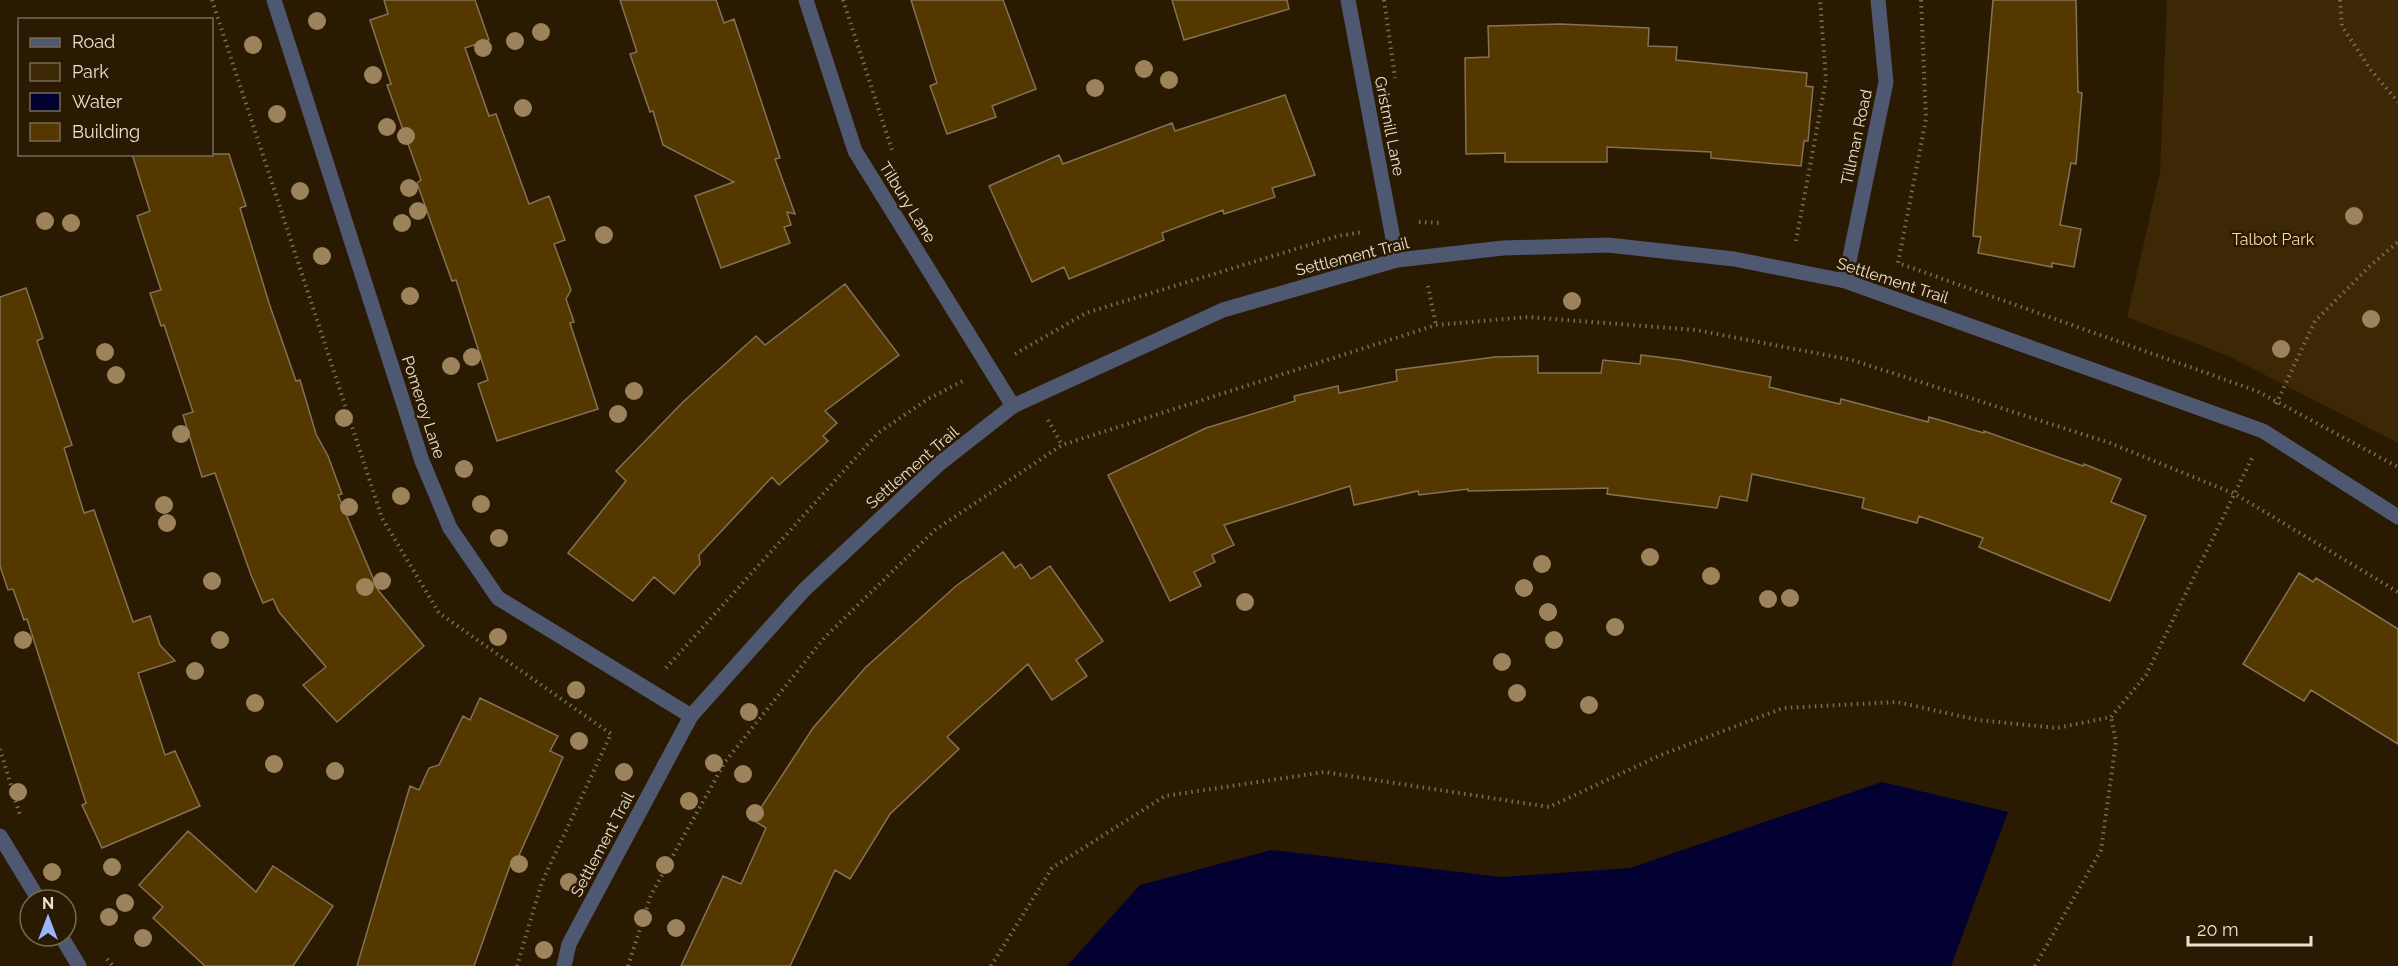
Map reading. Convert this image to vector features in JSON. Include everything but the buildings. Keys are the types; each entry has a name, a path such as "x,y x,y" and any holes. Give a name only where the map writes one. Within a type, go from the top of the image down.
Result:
{"street":[{"name":"Pomeroy Lane","path":"274,0 422,461 450,528 498,598 691,716"},
{"name":"Tilbury Lane","path":"806,0 855,151 1013,406"},
{"name":"Gristmill Lane","path":"1348,0 1397,260"},
{"name":"Tillman Road","path":"1845,281 1886,82 1878,0"},
{"name":"Settlement Trail","path":"564,966 568,944 691,716 804,590 939,464 1013,406 1223,310 1397,260 1503,248 1608,245 1734,259 1845,281 2263,432 2398,517"},
{"path":"0,836 32,888"},
{"path":"68,948 79,966"}],"path":[{"path":"843,0 894,154"},
{"path":"1384,0 1396,82"},
{"path":"1786,241 1798,241 1826,80 1820,0"},
{"path":"1898,263 1926,119 1922,0"},
{"path":"2340,0 2342,26 2370,69 2398,102"},
{"path":"1416,222 1452,224"},
{"path":"1012,356 1086,313 1338,236 1371,230"},
{"path":"990,966 1052,868 1165,796 1324,772 1548,807 1661,755 1783,708 1897,702 1978,720 2057,728 2111,717 2146,675 2235,494 2315,321 2370,266 2398,242"},
{"path":"628,966 651,895 725,762 824,638 935,530 1062,445 1436,325 1528,317 1696,330 1852,360 2110,443 2235,494 2398,592"},
{"path":"665,669 878,433 928,399 970,377"},
{"path":"2035,966 2101,850 2116,742 2111,717"}],"green space":[{"name":"Talbot Park","path":"2167,0 2398,0 2398,443 2228,356 2127,317 2160,172"}],"water":[{"path":"1882,782 2008,812 1951,966 1067,966 1140,885 1272,850 1501,877 1630,868"}]}
